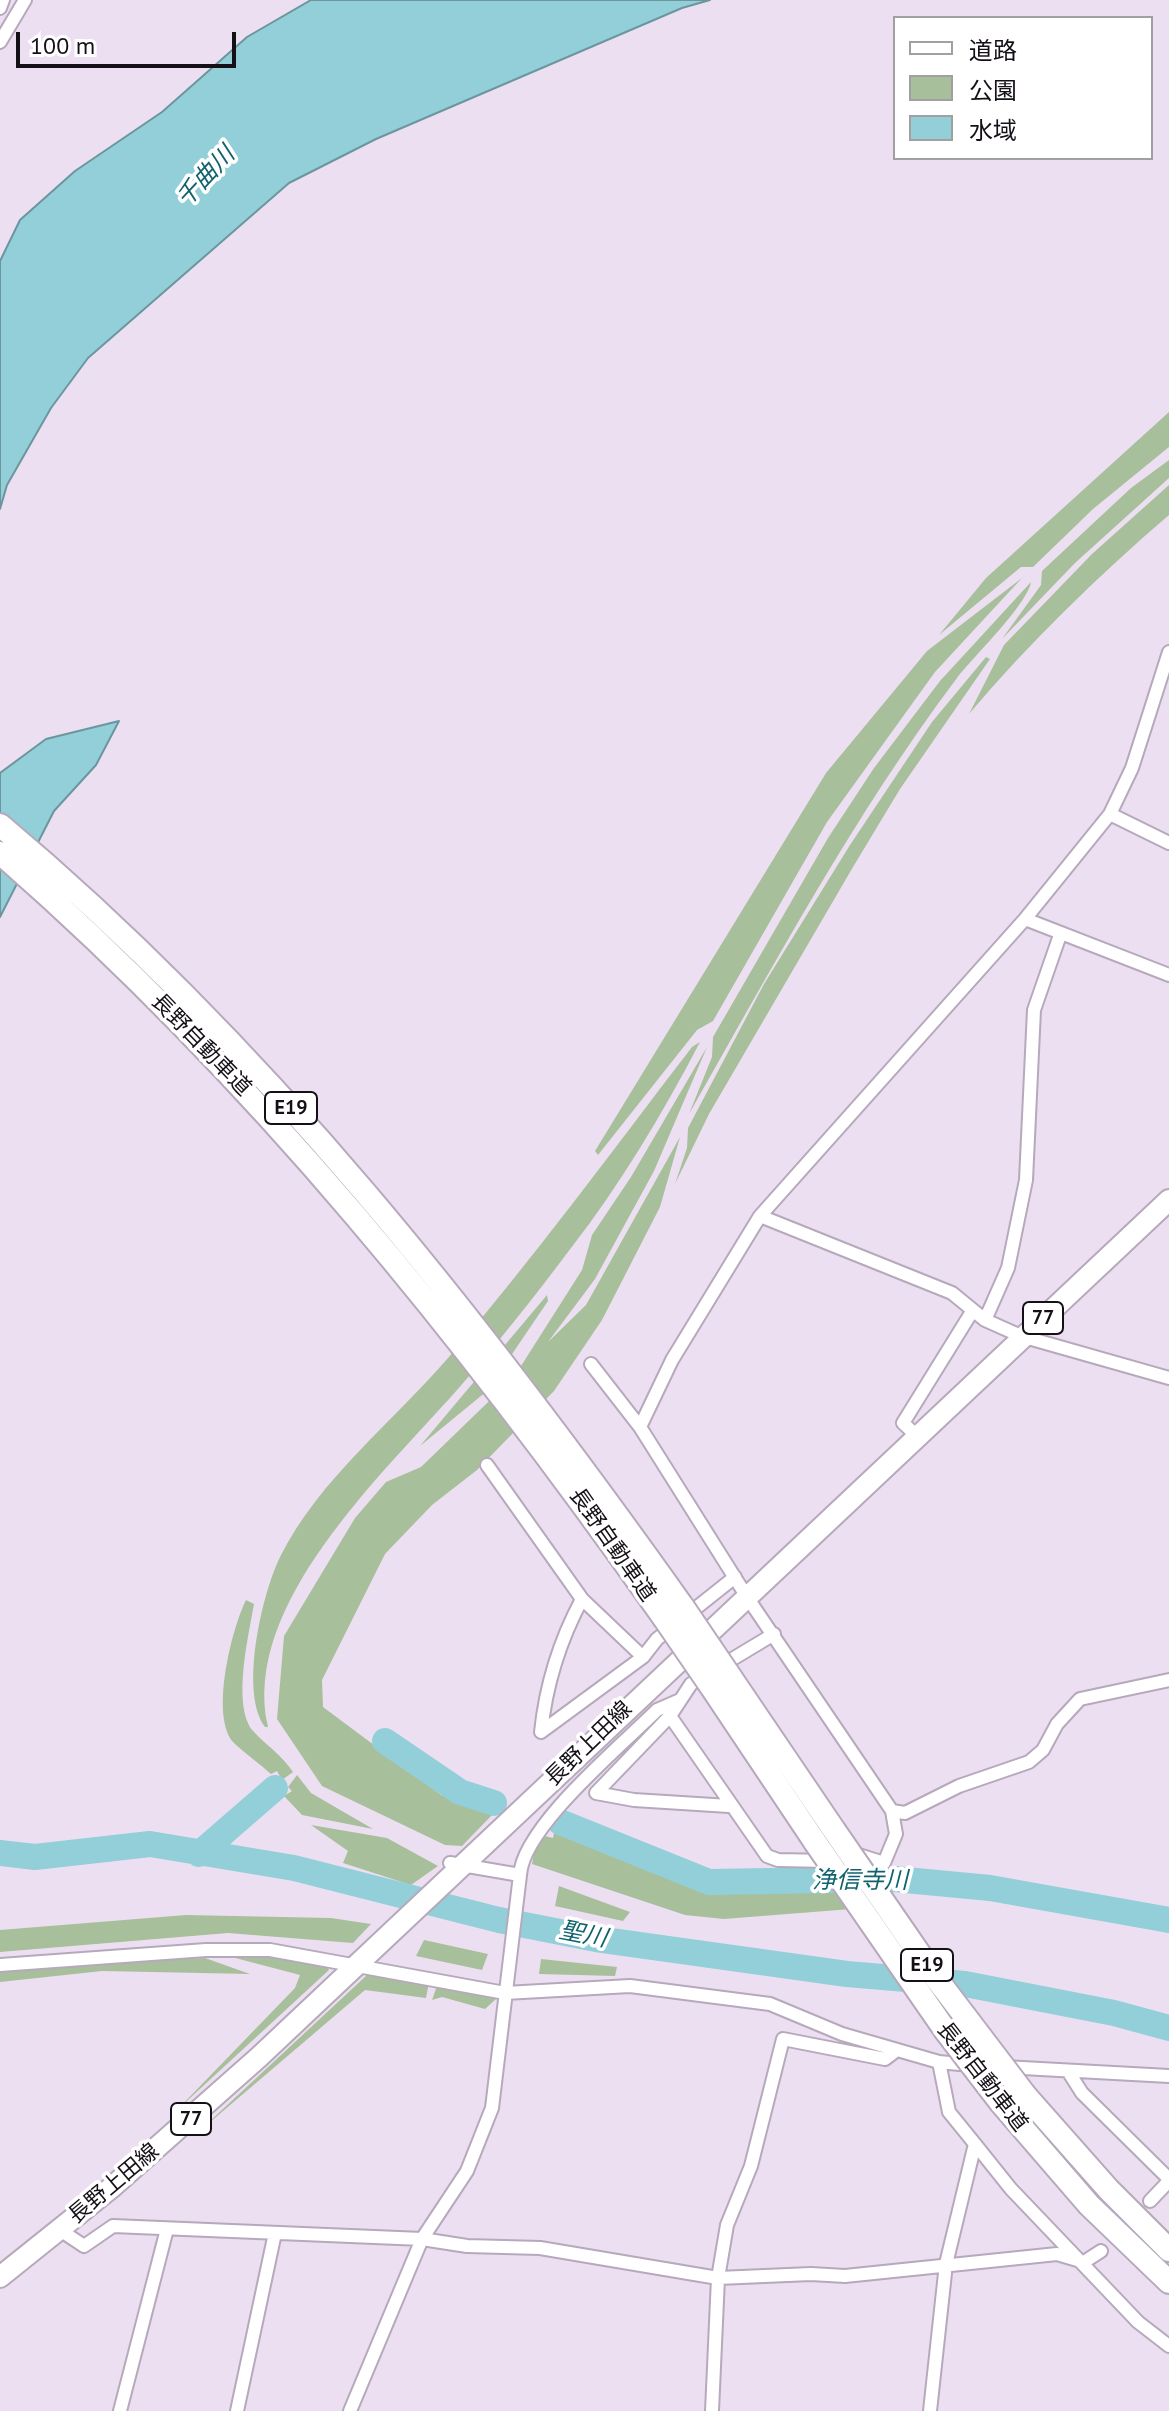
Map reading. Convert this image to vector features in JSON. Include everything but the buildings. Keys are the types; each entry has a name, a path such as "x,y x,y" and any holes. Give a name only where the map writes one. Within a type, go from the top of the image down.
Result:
{"highway":[{"name":"長野自動車道","path":"0,825 136,946 262,1075 431,1270 673,1612 825,1836 927,2005 1001,2103 1089,2205 1169,2282"},
{"name":"長野自動車道","path":"0,853 126,968 246,1092 542,1428"},
{"name":"長野自動車道","path":"825,1836 1025,2095 1089,2169 1169,2250"}],"main road":[{"name":"長野上田線","path":"0,2277 163,2144 374,1950 456,1868 1169,1200"}],"street":[{"path":"0,8 3,0"},
{"path":"0,42 25,0"},
{"path":"640,1427 672,1360 760,1216 1025,919 1110,814 1132,768 1169,652"},
{"path":"1110,814 1169,843"},
{"path":"1025,919 1169,975"},
{"path":"985,1320 1008,1268 1026,1180 1034,1010 1060,935"},
{"path":"760,1216 891,1265 952,1293 985,1320 1021,1336 1169,1378"},
{"path":"918,1437 903,1423 973,1310"},
{"path":"591,1364 640,1427 747,1597 892,1811 896,1834 884,1863 859,1855 832,1862 789,1861 767,1856 729,1806 670,1716"},
{"path":"487,1465 582,1599 643,1657"},
{"path":"582,1599 567,1626 546,1686 541,1732 643,1657 657,1639 735,1577"},
{"path":"729,1806 634,1800 596,1793 670,1716 691,1684 774,1634"},
{"path":"892,1811 905,1813 959,1786 1029,1762 1080,1699 1169,1680"},
{"path":"350,2411 422,2239 480,2147 492,2108 520,1889 521,1859 538,1830 657,1710 680,1700"},
{"path":"456,1868 520,1875"},
{"path":"0,1965 206,1950 270,1950 310,1955 355,1967 506,1987 630,1986 755,2002 939,2062 1169,2076"},
{"path":"712,2411 718,2278 727,2225 751,2166 783,2039 885,2059 897,2050"},
{"path":"939,2062 949,2112 1011,2189 1138,2322 1169,2346"},
{"path":"1068,2071 1082,2093 1169,2180 1150,2201"},
{"path":"930,2411 946,2264 975,2144"},
{"path":"60,2230 84,2246 113,2226 422,2239 467,2246 540,2248 718,2278 811,2274 845,2276 1057,2254 1084,2262 1101,2251"},
{"path":"120,2411 167,2229"},
{"path":"237,2411 275,2233"}],"green space":[{"path":"1169,412 1169,447 1093,509 1033,567 1021,567 939,635 986,578"},
{"path":"1169,460 1169,478 1075,563 1002,639 1041,585 1042,571 1131,488"},
{"path":"1169,485 1169,515 1065,610 969,714 1004,645 1092,554"},
{"path":"1022,578 935,672 827,822 713,1021 697,1030 598,1155 595,1151 826,773 927,651"},
{"path":"1031,582 1020,604 957,678 883,783 816,892 689,1114 712,1057 713,1037 828,838 874,768 940,681"},
{"path":"986,657 990,659 900,789 853,867 709,1114 675,1184 687,1148 688,1128 764,984 850,845 932,722"},
{"path":"700,1042 640,1148 589,1224 487,1355 358,1501 296,1589 275,1635 265,1681 268,1727 265,1727 257,1711 254,1691 256,1643 273,1573 296,1529 336,1477 480,1320 692,1047"},
{"path":"707,1047 654,1171 595,1279 548,1342 586,1305 680,1137 660,1207 602,1320 554,1391 477,1470 432,1505 385,1554 322,1680 323,1707 441,1795 493,1814 462,1846 445,1845 322,1786 277,1719 284,1636 355,1518 386,1482 421,1467 514,1377 582,1270 592,1235 631,1177"},
{"path":"547,1295 548,1301 487,1391 420,1446"},
{"path":"246,1600 254,1604 244,1670 247,1721 293,1772 282,1780 277,1771 271,1774 234,1743 223,1714 229,1651"},
{"path":"297,1775 311,1793 373,1829 302,1815 284,1796 292,1791 288,1787"},
{"path":"311,1825 387,1838 438,1866 411,1885 343,1863 348,1851"},
{"path":"555,1828 719,1892 834,1886 851,1909 724,1919 685,1915 532,1864 536,1842 541,1835 553,1838"},
{"path":"559,1886 630,1912 623,1921 555,1906"},
{"path":"186,1915 331,1918 371,1924 353,1943 228,1933 0,1952 0,1930"},
{"path":"424,1940 488,1954 482,1970 416,1956"},
{"path":"224,1955 259,1955 323,1962 329,1970 176,2111 295,1988 300,1975"},
{"path":"205,1958 250,1974 102,1971 0,1982 0,1970 74,1962"},
{"path":"541,1959 617,1967 615,1976 539,1974"},
{"path":"367,1975 429,1982 426,1998 365,1990 195,2135"},
{"path":"438,1983 497,1998 485,2009 442,1997 432,2000"}],"water":[{"name":"千曲川","path":"311,0 710,0 682,8 376,139 289,183 88,358 51,408 7,485 0,509 0,261 20,220 75,171 162,112 247,37"},
{"path":"119,721 96,765 54,811 0,917 0,773 46,739"}],"waterway":[{"name":"浄信寺川","path":"385,1741 460,1792 494,1803"},
{"name":"浄信寺川","path":"199,1854 275,1788"},
{"name":"浄信寺川","path":"560,1822 709,1882 895,1879 990,1888 1169,1920"},
{"name":"聖川","path":"0,1853 35,1857 150,1844 294,1868 499,1920 596,1939 847,1974 965,1984 1114,2013 1169,2028"}]}
